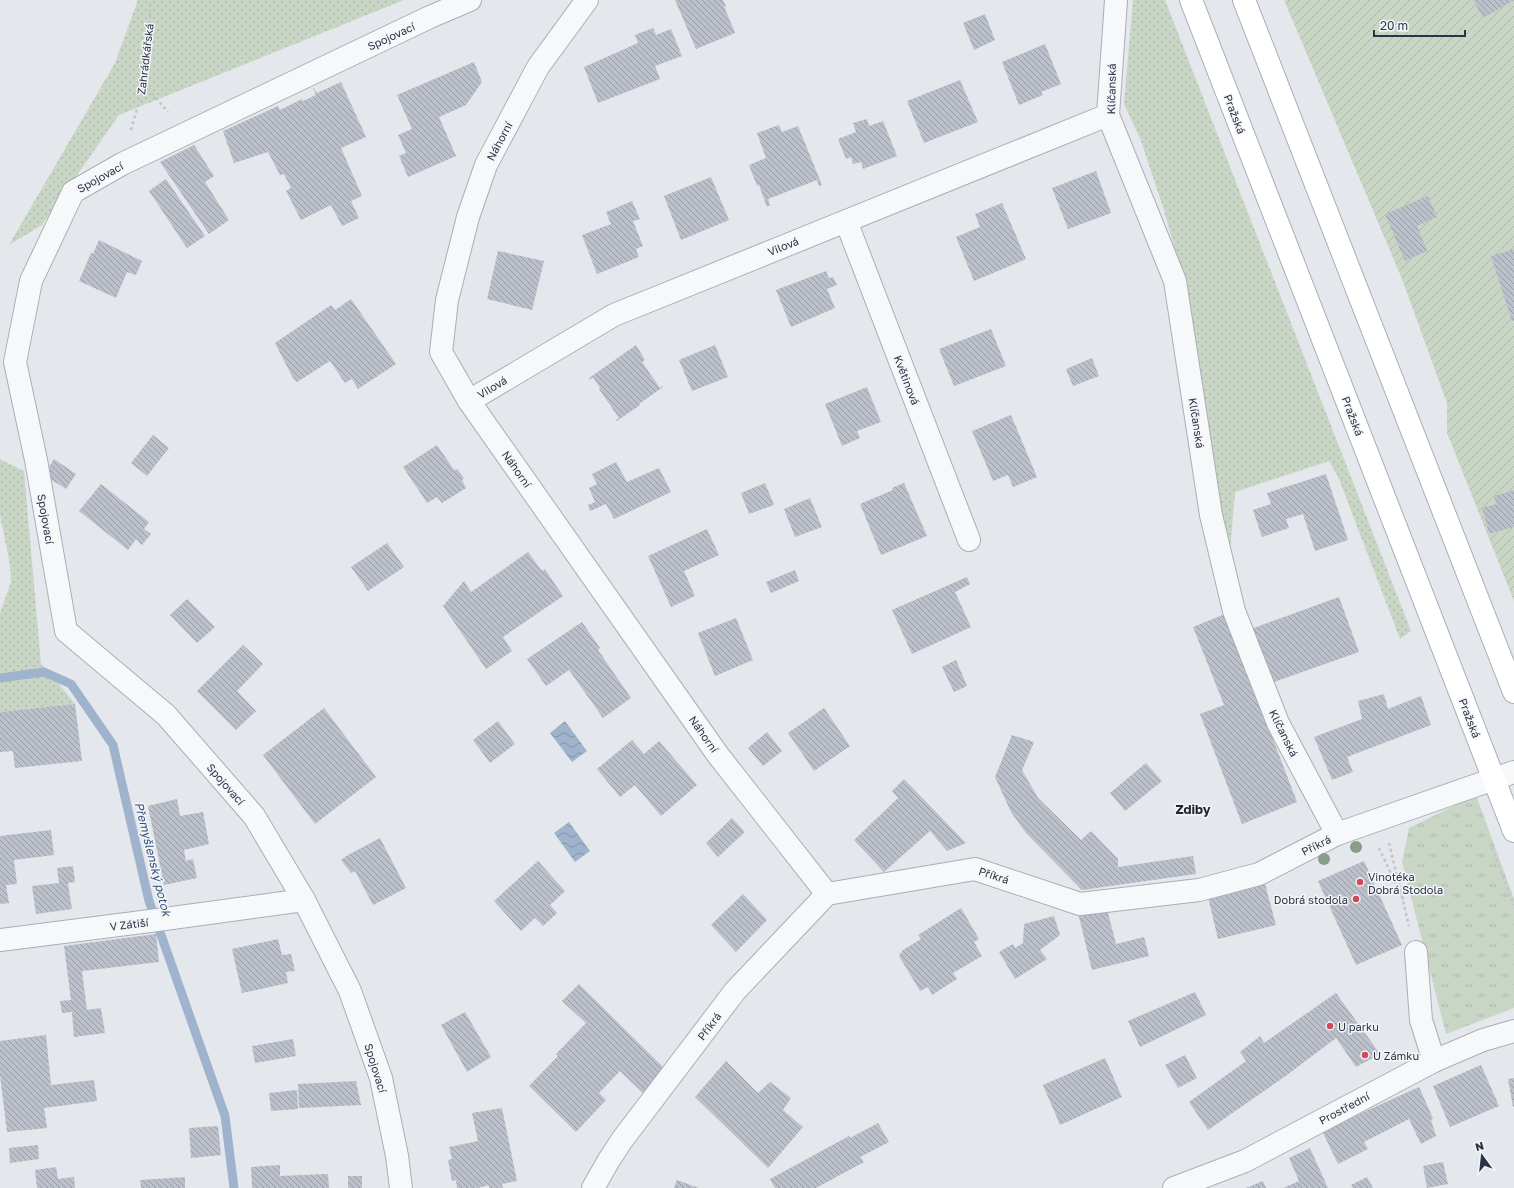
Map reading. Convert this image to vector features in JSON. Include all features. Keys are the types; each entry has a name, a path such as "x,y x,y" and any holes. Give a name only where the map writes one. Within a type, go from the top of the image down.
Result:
{"main road":[{"name":"Pražská","path":"1191,0 1514,831"},
{"path":"1244,0 1514,692"}],"street":[{"name":"Spojovací","path":"401,1188 397,1156 381,1078 350,991 304,900 254,816 166,715 66,631 36,460 14,362 31,282 72,192 122,164 186,133 430,17 470,0"},
{"name":"Náhorní","path":"587,0 538,67 486,165 468,217 447,300 442,352 469,401 718,755 827,894"},
{"name":"Klíčanská","path":"1116,0 1108,115 1175,281 1211,515 1234,611 1278,723 1337,834"},
{"name":"Vilová","path":"469,401 614,315 1108,115"},
{"name":"Květinová","path":"846,220 969,540"},
{"name":"Příkrá","path":"593,1188 608,1160 622,1140 736,991 827,894 975,868 1080,904 1199,890 1258,874 1337,834 1514,772"},
{"name":"V Zátiší","path":"0,940 304,900"},
{"path":"1416,952 1421,1020 1434,1061"},
{"name":"Prostřední","path":"1174,1188 1245,1161 1434,1061 1483,1040 1514,1031"}],"path":[{"name":"Zahrádkářská","path":"122,164 144,84 150,21 150,0"},
{"path":"144,84 186,133"},
{"path":"1370,823 1382,854 1404,901"},
{"path":"1370,823 1387,833 1416,952"}],"green space":[{"path":"138,0 404,0 119,115 42,225 9,245 115,63"},
{"path":"1133,0 1165,0 1411,631 1400,639 1339,479 1329,461 1235,492 1230,552 1216,507 1187,293 1164,210 1140,138 1124,104"},
{"path":"1284,0 1514,0 1514,490 1494,496 1496,504 1482,508 1489,534 1514,527 1514,601 1447,433 1447,403 1402,279"},
{"path":"0,459 24,471 41,664 75,704 0,712 0,613 11,582 10,565 0,515"},
{"path":"1476,795 1514,899 1514,1008 1446,1034 1402,862 1409,828"}],"water":[{"path":"565,721 587,751 572,762 550,733"},
{"path":"569,822 590,851 575,862 554,833"}],"building":[{"path":"675,0 723,0 735,33 696,49"},
{"path":"1473,0 1514,0 1483,18"},
{"path":"985,14 995,40 974,50 963,23"},
{"path":"653,28 656,35 671,29 682,56 655,66 660,79 598,103 584,67 638,43 635,35"},
{"path":"1045,44 1061,84 1041,92 1043,95 1019,105 1002,62"},
{"path":"474,62 482,82 466,105 439,117 456,156 408,177 399,156 406,153 398,135 412,129 397,95"},
{"path":"960,80 978,122 924,143 907,101"},
{"path":"341,82 366,137 341,148 362,196 351,201 359,218 342,226 331,205 301,220 286,191 291,188 284,174 280,175 268,152 234,163 223,131 278,106 280,110 302,99 303,101 316,95 313,88 317,93"},
{"path":"867,119 869,126 883,121 897,156 863,169 861,162 853,164 851,157 846,159 838,139 856,132 853,123"},
{"path":"779,125 782,132 798,126 822,185 819,186 817,180 768,199 770,205 767,207 759,185 757,186 749,165 766,158 757,133"},
{"path":"194,145 214,176 205,182 229,220 209,234 160,162"},
{"path":"1096,171 1111,213 1068,229 1052,188"},
{"path":"711,177 729,220 681,240 664,196"},
{"path":"166,179 205,236 187,248 149,191"},
{"path":"1428,196 1437,217 1417,226 1427,251 1405,261 1385,214"},
{"path":"632,201 640,219 633,221 643,246 636,249 639,257 597,274 582,235 611,224 606,212"},
{"path":"1002,203 1026,259 974,281 956,237 980,227 975,214"},
{"path":"99,240 142,261 136,275 127,272 116,298 79,281 91,253 93,254"},
{"path":"1514,249 1514,321 1512,321 1491,256"},
{"path":"498,251 544,261 532,310 487,299"},
{"path":"826,271 829,278 833,277 837,285 827,289 835,308 791,327 776,290"},
{"path":"351,299 396,364 358,389 352,379 345,383 330,361 297,382 293,378 275,343 331,305 335,310"},
{"path":"991,329 1006,366 954,386 939,349"},
{"path":"636,345 645,360 642,362 660,388 663,387 617,421 616,420 619,418 599,389 600,388 593,377 590,380 589,378"},
{"path":"715,345 728,377 692,391 679,360"},
{"path":"1092,358 1099,376 1073,386 1066,369"},
{"path":"867,387 881,422 857,431 860,438 842,446 825,404"},
{"path":"1011,415 1037,477 1013,487 1008,475 993,481 972,431"},
{"path":"153,435 169,448 147,476 131,463"},
{"path":"437,445 454,470 457,469 464,478 462,480 466,488 442,503 437,497 427,503 403,467"},
{"path":"54,459 76,474 66,489 44,475"},
{"path":"616,462 627,482 659,468 671,492 614,519 606,504 590,511 588,505 595,502 589,488 597,484 592,474"},
{"path":"1326,474 1348,540 1315,551 1303,514 1286,519 1289,528 1262,537 1253,510 1271,504 1267,493"},
{"path":"765,483 774,505 749,514 741,493"},
{"path":"904,483 927,536 881,555 860,504 893,490 892,488"},
{"path":"101,484 149,522 144,529 151,534 142,545 136,539 128,550 79,511"},
{"path":"1514,490 1514,527 1489,534 1482,508 1496,504 1494,496"},
{"path":"810,498 822,527 795,537 784,509"},
{"path":"707,529 719,555 684,571 695,596 671,607 648,556"},
{"path":"387,543 404,567 368,591 351,567"},
{"path":"528,552 542,571 545,569 563,596 503,637 512,651 486,669 443,606 464,581 471,592"},
{"path":"795,570 799,581 771,593 766,582"},
{"path":"967,577 970,584 955,592 971,627 912,654 892,610"},
{"path":"1339,597 1359,652 1271,683 1251,629"},
{"path":"187,599 215,627 197,643 170,615"},
{"path":"1225,614 1297,802 1242,824 1200,714 1224,705 1193,627"},
{"path":"736,618 753,660 715,676 698,633"},
{"path":"582,622 600,648 598,650 631,698 603,718 569,670 546,686 527,659"},
{"path":"243,645 263,664 237,691 256,711 236,730 197,691"},
{"path":"956,660 967,686 954,692 942,667"},
{"path":"1384,694 1388,709 1421,696 1431,725 1347,757 1353,772 1332,780 1314,737 1362,719 1358,701"},
{"path":"75,704 82,761 15,768 13,751 0,752 0,712"},
{"path":"324,708 376,777 315,824 263,755"},
{"path":"824,708 850,746 814,771 788,733"},
{"path":"498,721 515,744 490,763 473,740"},
{"path":"767,732 782,751 763,766 748,748"},
{"path":"1012,735 1034,742 1022,770 1038,798 1081,840 1091,831 1118,859 1118,867 1193,856 1196,874 1082,890 1026,833 1011,812 995,777"},
{"path":"632,740 644,754 659,741 697,785 661,816 635,785 620,797 597,769"},
{"path":"1146,763 1162,781 1125,811 1110,793"},
{"path":"904,779 966,843 947,851 930,831 884,872 854,840 898,798 892,791"},
{"path":"177,799 180,816 203,812 209,844 184,850 186,861 193,859 197,878 164,885 148,806"},
{"path":"732,818 745,832 718,857 706,843"},
{"path":"51,830 54,855 14,860 17,884 6,885 9,903 0,904 0,836"},
{"path":"380,838 406,888 373,905 355,871 351,873 341,860"},
{"path":"538,861 565,891 550,905 557,913 543,926 535,918 521,931 494,901"},
{"path":"1364,861 1402,945 1356,965 1318,881"},
{"path":"73,866 75,882 68,883 72,909 36,914 32,886 59,883 57,868"},
{"path":"1265,884 1276,925 1218,939 1208,897"},
{"path":"743,894 767,920 736,952 711,925"},
{"path":"961,908 979,939 974,942 982,956 953,973 957,979 932,995 928,987 920,991 899,956 903,950 921,939 918,935"},
{"path":"1107,909 1116,944 1144,937 1149,956 1092,970 1078,913"},
{"path":"1054,916 1060,935 1040,950 1047,959 1015,979 999,952 1013,944 1015,948 1023,943 1024,924"},
{"path":"156,934 159,962 82,971 87,1010 101,1008 105,1033 74,1037 72,1012 62,1013 60,1001 71,1000 64,946"},
{"path":"278,939 282,955 291,954 295,971 286,972 288,983 242,993 232,949"},
{"path":"579,984 664,1068 643,1093 620,1071 599,1093 606,1100 576,1132 529,1086 558,1056 556,1054 586,1023 562,1001"},
{"path":"1195,992 1206,1015 1140,1047 1128,1021"},
{"path":"1336,993 1380,1054 1356,1067 1336,1038 1287,1075 1208,1130 1189,1102 1246,1061 1240,1052 1260,1036 1264,1043"},
{"path":"465,1012 491,1057 467,1072 441,1025"},
{"path":"46,1035 51,1085 94,1080 97,1101 44,1108 47,1128 7,1132 0,1075 0,1041"},
{"path":"293,1039 296,1056 255,1063 252,1046"},
{"path":"1185,1055 1197,1078 1178,1088 1165,1065"},
{"path":"1105,1058 1122,1097 1060,1125 1043,1085"},
{"path":"726,1061 758,1093 770,1082 791,1098 783,1110 803,1127 768,1168 695,1097"},
{"path":"1481,1065 1499,1106 1450,1127 1433,1086"},
{"path":"1514,1078 1514,1107 1513,1107 1508,1079"},
{"path":"356,1081 361,1105 299,1108 298,1084"},
{"path":"1419,1087 1433,1118 1431,1120 1436,1136 1421,1144 1409,1119 1364,1142 1368,1149 1338,1164 1322,1131"},
{"path":"297,1090 298,1109 271,1111 269,1093"},
{"path":"502,1108 517,1181 502,1184 503,1188 489,1188 489,1185 478,1188 457,1188 456,1180 452,1181 448,1160 452,1159 449,1147 478,1141 472,1113"},
{"path":"878,1123 889,1142 860,1157 864,1162 816,1188 775,1188 770,1179 849,1136 850,1138"},
{"path":"218,1126 221,1155 191,1158 189,1128"},
{"path":"38,1145 39,1159 10,1163 9,1148"},
{"path":"1310,1148 1328,1188 1283,1188 1299,1181 1289,1158"},
{"path":"1443,1162 1448,1184 1427,1188 1423,1166"},
{"path":"280,1165 280,1176 328,1174 329,1188 252,1188 251,1167"},
{"path":"56,1167 58,1179 74,1177 75,1188 37,1188 35,1170"},
{"path":"348,1176 362,1176 362,1188 348,1188"},
{"path":"185,1177 185,1188 141,1188 140,1180"},
{"path":"1367,1177 1373,1188 1353,1188 1351,1185"},
{"path":"677,1180 699,1188 674,1188"},
{"path":"1263,1181 1266,1188 1246,1188"}],"waterway":[{"name":"Přemyšlenský potok","path":"0,678 44,672 71,684 113,745 149,901 225,1116 234,1188"}],"place":[{"name":"Vinotéka Dobrá Stodola","path":"1360,882"},
{"name":"Dobrá stodola","path":"1356,899"},
{"name":"U parku","path":"1330,1026"},
{"name":"U Zámku","path":"1365,1055"}],"district":[{"name":"Zdiby","path":"1193,809"}]}
